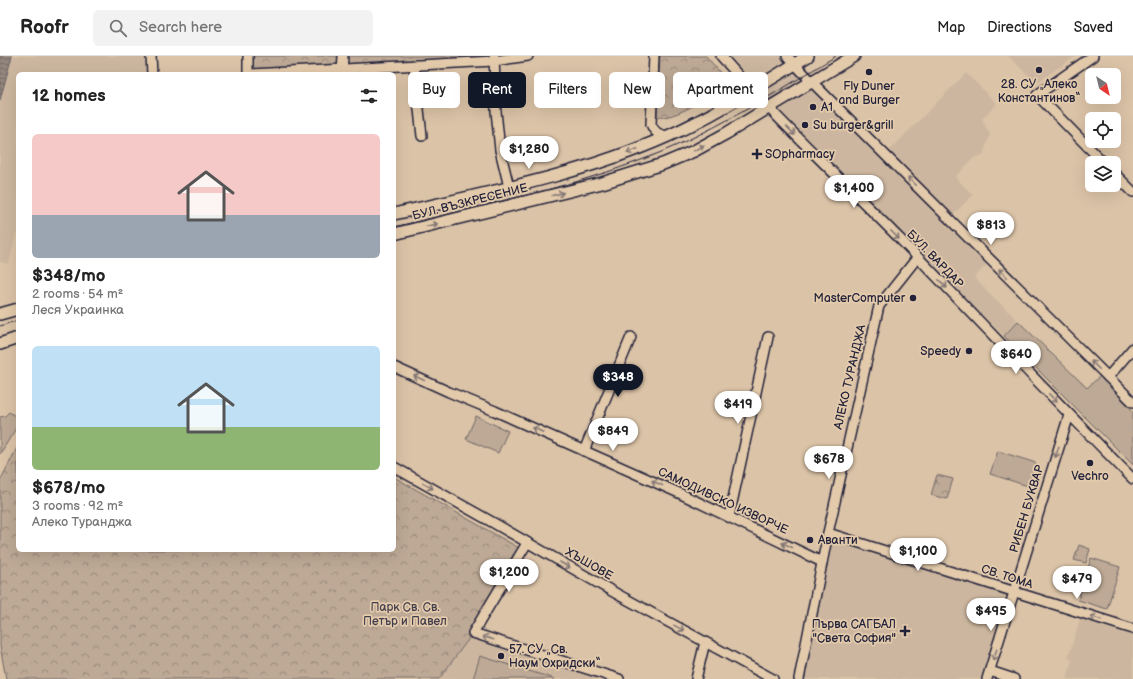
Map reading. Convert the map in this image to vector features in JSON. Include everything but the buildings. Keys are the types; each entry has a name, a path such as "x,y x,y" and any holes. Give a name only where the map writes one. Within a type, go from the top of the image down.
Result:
{"main road":[{"name":"БУЛ. ВЪЗКРЕСЕНИЕ","path":"768,77 791,60 808,56"},
{"name":"БУЛ. ВЪЗКРЕСЕНИЕ","path":"396,234 602,183 663,164 707,144 769,109 854,56"},
{"name":"БУЛ. ВЪЗКРЕСЕНИЕ","path":"396,214 566,173 597,163 668,136 723,108"},
{"path":"0,314 16,310"},
{"path":"0,344 16,339"}],"street":[{"path":"151,56 152,72"},
{"path":"248,56 248,72"},
{"path":"342,71 343,56"},
{"path":"312,72 342,71 528,56"},
{"path":"654,56 651,124 659,135 668,136"},
{"name":"БУЛ. ВАРДАР","path":"721,56 735,72"},
{"path":"1093,56 1037,95 1097,156"},
{"path":"494,58 496,111 500,150 509,187"},
{"path":"791,60 1133,402"},
{"path":"414,65 422,136"},
{"name":"БУЛ. ВАРДАР","path":"769,109 1133,479"},
{"path":"1121,180 1133,192"},
{"name":"АЛЕКО ТУРАНДЖА","path":"799,679 828,533 879,306 917,258"},
{"path":"584,451 632,337"},
{"path":"729,517 768,337"},
{"path":"1108,377 1133,348"},
{"name":"САМОДИВСКО ИЗВОРЧЕ","path":"396,368 679,493 822,562"},
{"name":"РИБЕН БУКВАР","path":"989,675 1069,415"},
{"name":"ХЪШОВЕ","path":"396,468 527,543 773,679"},
{"name":"СВ. ТОМА","path":"828,533 1133,629"},
{"path":"527,543 473,633 618,679"},
{"path":"696,679 705,642"},
{"path":"989,675 1014,679"}],"shaded area":[{"path":"0,56 12,56 0,100"},
{"path":"12,56 147,56 148,72 16,72 16,233 9,264 0,262 0,100"},
{"path":"730,56 782,56 821,98 882,158 966,73 997,104 982,119 990,135 983,155 974,158 955,177 973,195 944,224 987,264 974,278 1018,321 1004,336 789,122 768,99 768,72 744,72"},
{"name":"28. СУ „Алеко Константинов“","path":"1008,56 1076,56 1036,83"},
{"name":"Първа САГБАЛ \"Света София\"","path":"828,533 1014,591 987,679 799,679"},
{"path":"1080,619 1133,635 1133,679 1067,679 1072,660 1068,658"},
{"name":"57. СУ „Св. Наум Охридски“","path":"473,633 619,679 439,679"}],"green space":[{"path":"248,56 343,56 342,69 248,72"},
{"path":"344,56 493,56 492,60 343,68"},
{"path":"660,56 706,56 720,72 673,72 673,108 690,108 664,117 657,116 657,108 665,108 665,72 659,72"},
{"path":"1018,321 1087,388 1100,376 1133,411 1133,465 1004,336"},
{"path":"9,412 16,417 16,428 0,454 0,417 5,416"},
{"path":"476,416 508,431 498,453 466,439"},
{"name":"Парк Св. Св. Петър и Павел","path":"16,450 16,552 396,552 396,478 519,548 468,633 473,633 439,679 6,679 0,646 0,481"},
{"path":"998,451 1036,463 1028,486 990,474"},
{"path":"937,475 953,479 947,499 931,495"},
{"path":"1079,545 1090,549 1086,563 1074,560"},
{"path":"1091,558 1120,567 1107,609 1078,600"},
{"path":"480,656 555,679 473,679"}],"tram line":[{"path":"396,227 577,182 662,152 739,114 836,56"},
{"path":"0,326 16,321"}],"place":[{"name":"28. СУ „Алеко Константинов“","path":"1039,70"},
{"name":"Fly Duner and Burger","path":"869,72"},
{"name":"A1","path":"813,107"},
{"name":"Su burger&grill","path":"805,125"},
{"name":"SOpharmacy","path":"757,154"},
{"name":"MasterComputer","path":"913,298"},
{"name":"Speedy","path":"969,351"},
{"name":"Vechro","path":"1090,463"},
{"name":"Аванти","path":"810,540"},
{"name":"Първа САГБАЛ \"Света София\"","path":"905,631"},
{"name":"57. СУ „Св. Наум Охридски“","path":"501,656"}]}
